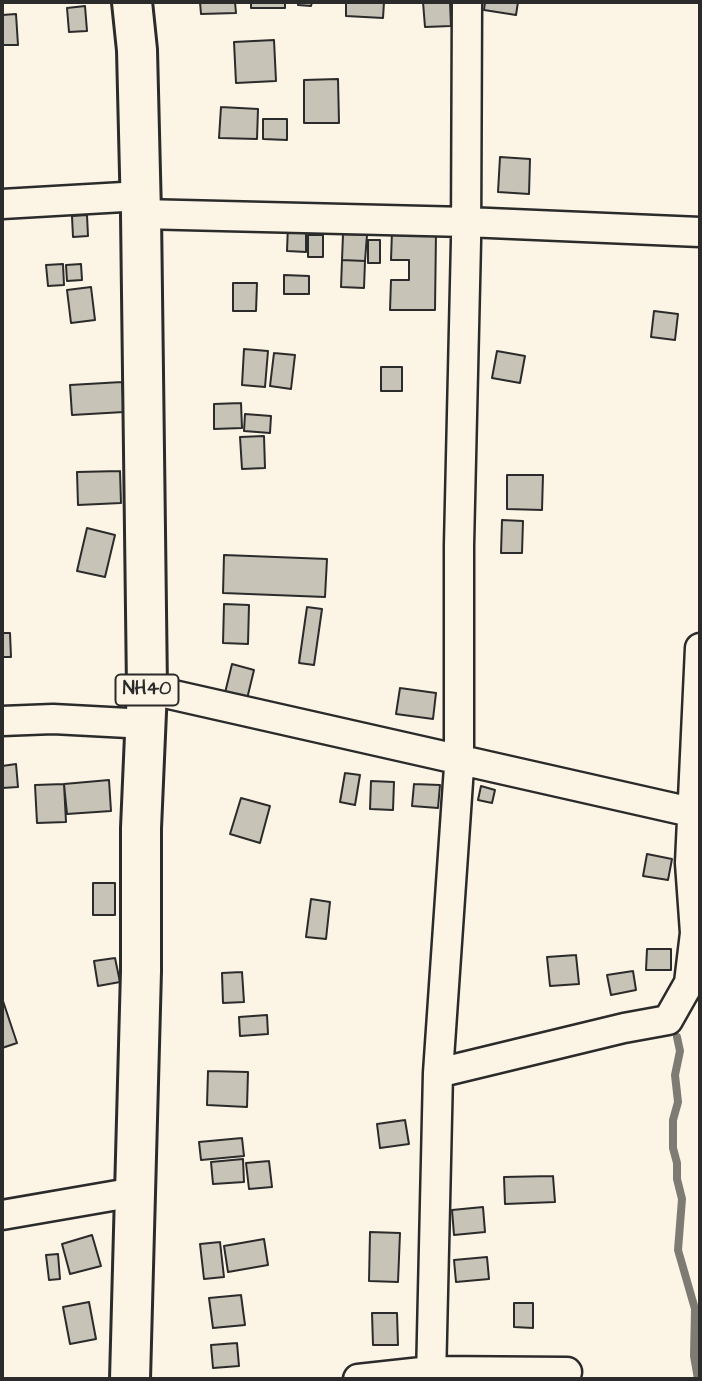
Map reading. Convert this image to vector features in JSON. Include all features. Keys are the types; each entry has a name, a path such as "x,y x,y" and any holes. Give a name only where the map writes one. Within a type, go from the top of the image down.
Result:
{"highway":[{"name":"NH40","path":"130,1379 141,971 141,828 147,706 141,205 137,50 132,2"}],"street":[{"path":"431,1375 438,1073 459,759 458,545 466,222 467,2"},
{"path":"2,204 141,205 700,232"},
{"path":"438,1073 668,1020 689,983 695,933 690,863 700,648"},
{"path":"2,722 53,719 147,706 459,759 691,812"},
{"path":"2,1215 135,1192"},
{"path":"358,1379 567,1372"}],"building":[{"path":"200,2 235,2 236,13 201,14"},
{"path":"251,2 285,2 285,8 251,8"},
{"path":"298,2 312,2 311,6 298,5"},
{"path":"346,2 384,2 383,18 346,16"},
{"path":"423,2 450,2 451,26 425,27"},
{"path":"485,2 518,2 516,15 484,10"},
{"path":"85,6 87,31 69,32 67,8"},
{"path":"16,14 18,45 2,45 2,15"},
{"path":"274,40 276,81 236,83 234,42"},
{"path":"338,79 339,123 304,123 304,80"},
{"path":"221,107 258,109 257,139 219,138"},
{"path":"263,119 287,119 287,140 263,139"},
{"path":"500,157 530,159 529,194 498,192"},
{"path":"87,215 88,236 73,237 72,216"},
{"path":"288,225 306,226 306,252 287,251"},
{"path":"392,231 436,232 435,310 390,310 391,280 409,280 409,260 391,260"},
{"path":"343,234 367,235 365,261 342,260"},
{"path":"308,235 323,235 323,257 308,257"},
{"path":"368,240 380,240 380,263 368,263"},
{"path":"342,260 365,261 364,288 341,287"},
{"path":"63,264 64,285 48,286 46,265"},
{"path":"81,264 82,280 67,281 66,265"},
{"path":"284,275 309,276 309,294 284,294"},
{"path":"233,283 257,283 256,311 233,311"},
{"path":"91,287 95,320 71,323 67,290"},
{"path":"654,311 678,314 675,340 651,337"},
{"path":"244,349 268,351 265,387 242,385"},
{"path":"497,351 525,356 520,383 492,378"},
{"path":"274,353 295,355 291,389 270,386"},
{"path":"381,367 402,367 402,391 381,391"},
{"path":"122,382 124,412 72,415 70,385"},
{"path":"241,403 242,428 214,429 214,404"},
{"path":"245,414 271,416 270,433 244,431"},
{"path":"264,436 265,468 242,469 240,437"},
{"path":"120,471 121,503 78,505 77,472"},
{"path":"507,475 543,475 542,510 507,509"},
{"path":"502,520 523,521 522,553 501,553"},
{"path":"87,528 115,535 105,577 77,571"},
{"path":"224,555 327,559 325,597 223,593"},
{"path":"224,604 249,605 248,644 223,643"},
{"path":"307,607 322,609 314,665 299,663"},
{"path":"2,633 10,633 11,657 2,657"},
{"path":"232,664 254,670 246,703 224,697"},
{"path":"400,688 436,693 433,719 396,714"},
{"path":"16,764 18,787 2,788 2,766"},
{"path":"345,773 360,775 355,805 340,802"},
{"path":"109,780 111,811 67,814 64,784"},
{"path":"371,781 394,782 393,810 370,809"},
{"path":"64,784 66,822 37,823 35,785"},
{"path":"414,784 440,785 438,808 412,806"},
{"path":"481,786 495,790 492,803 478,800"},
{"path":"241,798 270,806 260,843 230,834"},
{"path":"647,854 672,859 668,880 643,876"},
{"path":"93,883 115,883 115,915 93,915"},
{"path":"311,899 330,902 326,939 306,937"},
{"path":"647,949 671,949 671,970 646,970"},
{"path":"576,955 579,984 550,986 547,957"},
{"path":"115,958 120,982 98,986 94,961"},
{"path":"633,971 636,990 611,995 607,975"},
{"path":"242,972 244,1002 223,1003 222,973"},
{"path":"2,998 17,1043 2,1048"},
{"path":"267,1015 268,1034 240,1036 239,1017"},
{"path":"208,1071 248,1072 247,1107 207,1105"},
{"path":"405,1120 409,1144 380,1148 377,1124"},
{"path":"242,1138 244,1156 201,1160 199,1142"},
{"path":"243,1159 244,1182 213,1184 211,1162"},
{"path":"269,1161 272,1187 249,1189 246,1163"},
{"path":"553,1176 555,1202 505,1204 504,1177"},
{"path":"483,1207 485,1232 454,1235 452,1210"},
{"path":"370,1232 400,1233 398,1282 369,1281"},
{"path":"92,1235 101,1266 70,1274 62,1244"},
{"path":"264,1239 268,1265 228,1272 224,1246"},
{"path":"220,1242 224,1277 204,1279 200,1244"},
{"path":"58,1254 60,1279 49,1280 46,1255"},
{"path":"487,1257 489,1279 456,1282 454,1260"},
{"path":"241,1295 245,1325 213,1328 209,1298"},
{"path":"89,1302 96,1339 70,1344 63,1307"},
{"path":"514,1303 533,1303 533,1328 514,1327"},
{"path":"372,1313 397,1313 398,1345 373,1345"},
{"path":"237,1343 239,1366 213,1368 211,1345"}],"waterway":[{"path":"677,1037 680,1051 675,1075 678,1102 673,1120 673,1148 682,1199 678,1250 695,1309 694,1356 698,1379"}]}
